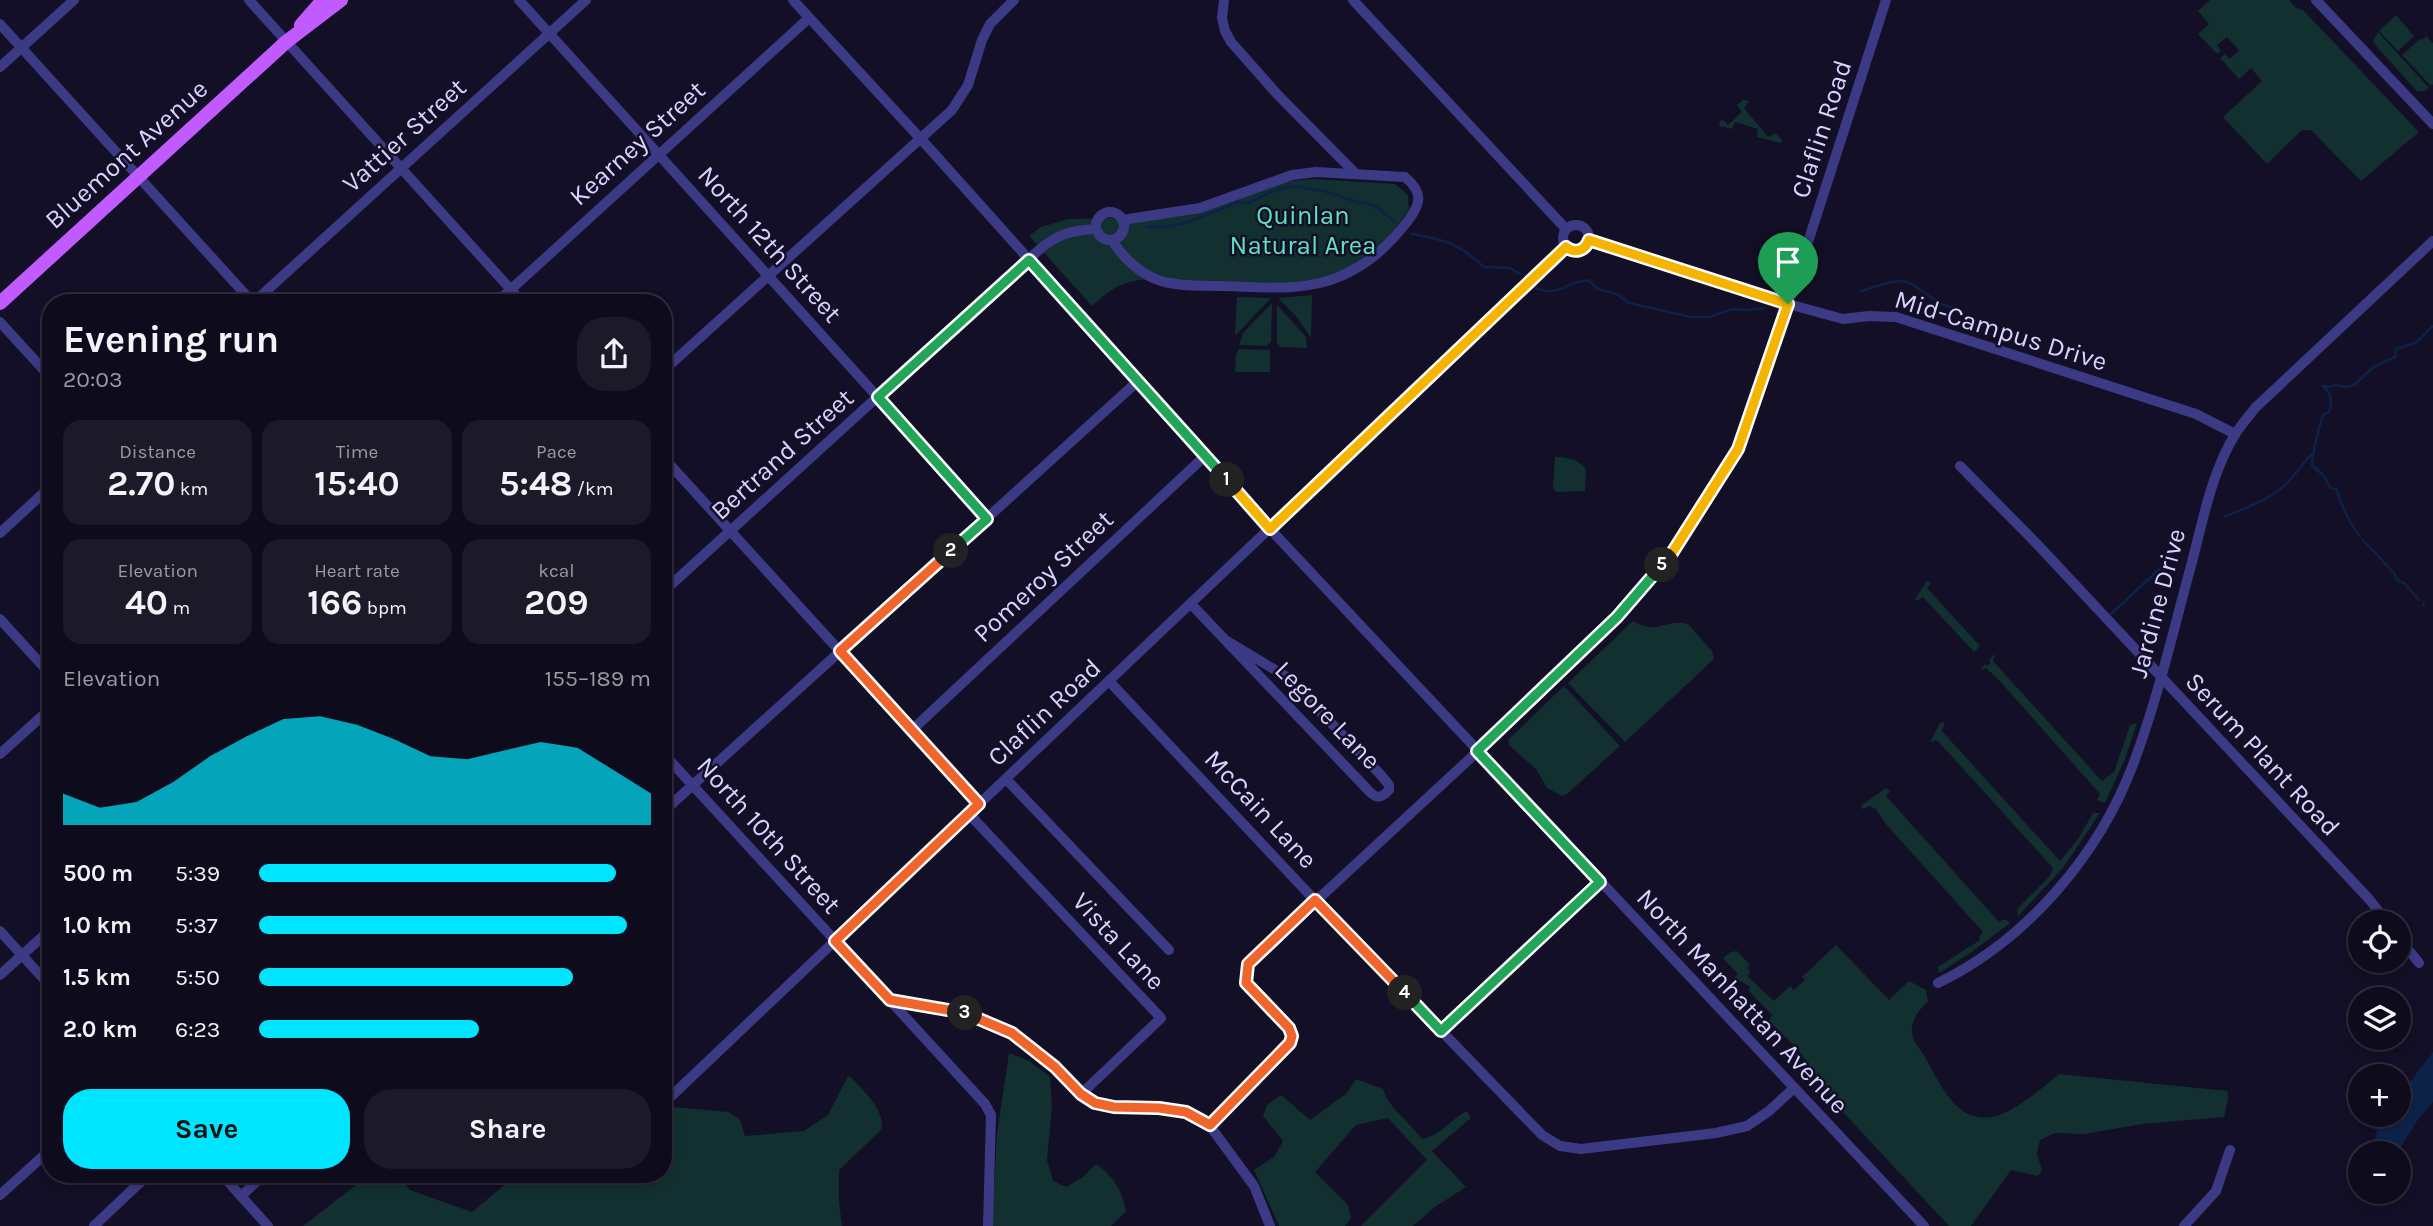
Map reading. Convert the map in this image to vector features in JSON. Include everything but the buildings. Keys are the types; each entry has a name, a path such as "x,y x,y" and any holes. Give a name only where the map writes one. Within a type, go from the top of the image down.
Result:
{"main road":[{"name":"Bluemont Avenue","path":"0,303 286,42 323,0"},
{"name":"Bluemont Avenue","path":"286,42 341,0"}],"street":[{"path":"0,67 74,0"},
{"path":"249,0 515,294"},
{"name":"North 12th Street","path":"519,0 987,519"},
{"name":"Vattier Street","path":"263,294 586,0"},
{"name":"North Manhattan Avenue","path":"793,0 921,138 1270,529 1924,1226"},
{"path":"672,363 957,104 968,85 990,24 1014,0"},
{"path":"1224,0 1222,18 1231,42 1276,94 1356,174"},
{"path":"1353,0 1566,229"},
{"name":"Claflin Road","path":"1210,1125 1290,1043 1292,1036 1289,1028 1246,983 1248,964 1617,617 1672,553 1738,449 1886,0"},
{"path":"2317,0 2433,124"},
{"name":"Kearney Street","path":"506,294 809,18"},
{"path":"0,24 245,294"},
{"path":"1112,240 1128,260 1160,281 1202,285 1314,285 1339,277 1380,253 1417,210 1417,190 1405,177 1316,172 1292,175 1200,208 1122,219"},
{"path":"1107,213 1116,214 1122,219 1123,232 1112,240 1103,239 1096,229 1099,218 1107,213"},
{"path":"1573,225 1582,226 1588,231 1589,240 1584,248 1573,251 1566,247 1563,239 1566,229 1573,225"},
{"name":"Bertrand Street","path":"672,584 1053,238 1075,230 1096,229"},
{"name":"Mid-Campus Drive","path":"1589,240 1843,319 1896,317 2196,414 2235,434"},
{"name":"Jardine Drive","path":"1938,983 1978,960 2020,927 2052,895 2085,852 2109,813 2134,763 2213,483 2235,434 2255,408 2433,241"},
{"name":"Claflin Road","path":"672,1096 1566,247"},
{"path":"0,322 42,368"},
{"path":"672,804 1138,382"},
{"name":"Pomeroy Street","path":"912,730 1205,456"},
{"name":"Serum Plant Road","path":"1960,466 2036,543 2378,910"},
{"path":"672,467 979,804"},
{"path":"0,533 42,494"},
{"name":"Legore Lane","path":"1191,604 1374,796 1380,797 1389,790 1389,785 1380,774 1287,677 1227,641"},
{"path":"0,619 42,665"},
{"name":"McCain Lane","path":"1109,681 1441,1031 1542,1135 1560,1146 1581,1149 1716,1133 1747,1126 1769,1111 1794,1088"},
{"path":"0,754 42,716"},
{"name":"North 10th Street","path":"672,763 976,1093 991,1115 988,1226"},
{"path":"1006,779 1169,950"},
{"name":"Vista Lane","path":"969,814 1161,1018 1081,1094"},
{"path":"1441,1031 1600,882"},
{"path":"0,931 42,977"},
{"path":"0,975 42,937"},
{"path":"2411,953 2419,963"},
{"path":"890,1000 963,1012 1012,1033 1055,1067 1081,1094 1095,1103 1114,1107 1159,1108 1186,1112 1210,1125 1254,1186 1270,1226"},
{"path":"2183,1226 2216,1191 2230,1150"},
{"path":"0,1195 42,1157"},
{"path":"94,1226 139,1183"},
{"path":"229,1183 268,1226"},
{"path":"241,1196 255,1183"}],"green space":[{"path":"2210,0 2289,0 2296,8 2303,10 2419,132 2361,181 2311,130 2302,130 2267,164 2223,117 2262,81 2251,68 2239,79 2220,58 2225,54 2230,59 2239,50 2227,37 2217,45 2221,51 2217,54 2198,34 2209,24 2198,11"},
{"path":"2396,15 2414,36 2398,51 2379,31"},
{"path":"2378,32 2429,88 2417,91 2373,41"},
{"path":"2426,36 2433,43 2431,86 2402,55"},
{"path":"1743,100 1749,101 1744,108 1768,137 1776,133 1782,140 1781,143 1757,137 1758,129 1735,122 1732,129 1720,126 1722,119 1728,125 1742,112 1737,105"},
{"name":"Quinlan Natural Area","path":"1313,179 1395,184 1408,195 1409,210 1382,245 1347,269 1322,278 1290,283 1140,280 1118,287 1092,306 1029,236 1041,227 1069,219 1175,217 1291,181"},
{"path":"1312,295 1311,338 1296,316 1278,298"},
{"path":"1237,297 1271,298 1235,336"},
{"path":"1272,303 1271,342 1266,346 1239,345 1243,333"},
{"path":"1277,305 1306,337 1307,348 1281,347 1277,343"},
{"path":"1239,349 1270,350 1270,372 1235,372"},
{"path":"1555,457 1572,459 1586,469 1585,491 1556,492 1553,488"},
{"path":"1927,581 1931,583 1927,588 1980,646 1974,652 1923,597 1917,601 1915,599"},
{"path":"1633,621 1649,627 1673,623 1688,624 1712,651 1714,659 1625,742 1568,683"},
{"path":"1996,653 1993,661 2102,781 2114,772 2130,725 2137,723 2125,759 2105,803 2097,800 2100,794 1999,680 1986,668 1980,671 1985,664 1987,666 1991,663 1989,660"},
{"path":"1564,686 1620,746 1562,796 1547,788 1536,769 1510,746 1508,740"},
{"path":"1943,722 1945,725 1941,730 2060,861 2078,839 2093,813 2100,813 2063,868 2018,916 2017,909 2049,877 2053,868 1937,740 1930,742"},
{"path":"1886,788 1890,791 1886,796 1999,922 2005,919 2010,923 1939,973 1938,967 1980,940 1983,932 1885,823 1876,809 1869,806 1861,808"},
{"path":"1836,945 1889,1000 1909,981 1926,990 1928,1001 1914,1020 1912,1036 1950,1099 1968,1114 1979,1117 2000,1115 2027,1099 2059,1074 2227,1091 2224,1117 2142,1124 2084,1134 2055,1133 2040,1140 2037,1154 2042,1170 2038,1176 2011,1170 1971,1226 1949,1226 1842,1111 1797,1048 1769,1021 1772,1015 1748,990 1751,987 1734,978 1738,974 1723,958 1737,951 1750,965 1747,968 1750,971 1748,977 1774,1001 1790,986 1794,990 1805,980 1802,977"},
{"path":"1009,1053 1029,1061 1050,1077 1052,1107 1047,1160 1053,1181 1066,1187 1083,1177 1096,1164 1112,1179 1126,1211 1111,1226 992,1226 997,1134"},
{"path":"848,1076 873,1102 882,1123 881,1130 839,1170 842,1226 303,1226 358,1183 404,1183 410,1190 472,1212 507,1183 672,1183 672,1107 729,1112 740,1120 745,1136 804,1131 828,1115"},
{"path":"1356,1079 1383,1089 1395,1109 1422,1139 1467,1111 1471,1118 1432,1151 1466,1187 1435,1207 1413,1226 1361,1226 1427,1160 1388,1118 1356,1125 1315,1172 1348,1205 1351,1218 1345,1226 1279,1226 1254,1170 1274,1157 1283,1141 1263,1116 1267,1105 1281,1095 1310,1120 1347,1093"}],"water":[{"path":"2433,1052 2433,1102 2404,1141 2374,1141 2377,1127 2411,1127 2411,1080"}],"waterway":[{"path":"1147,227 1165,227 1189,222 1238,202 1248,203 1292,186 1324,191 1367,203 1395,222"},
{"path":"1412,234 1451,244 1484,267 1510,268 1520,274"},
{"path":"1532,286 1540,290 1554,291 1588,280 1598,289 1617,294 1629,303 1691,317 1710,317 1732,309 1764,308"},
{"path":"1861,291 1903,281 1912,284 1939,303 1964,312"},
{"path":"2323,386 2354,385 2375,366 2395,357 2396,349 2417,342 2433,326"},
{"path":"2323,386 2331,405 2329,412 2323,415 2312,465 2325,477 2330,488 2336,489 2349,520 2360,536"},
{"path":"2224,517 2277,492 2312,454"},
{"path":"2363,540 2394,573 2397,580 2404,583 2419,600"},
{"path":"2111,614 2168,561"}],"route":[{"path":"1589,240 1788,304 1738,449 1672,553 1617,617 1477,751 1600,882 1441,1031 1315,900 1248,964 1246,983 1289,1028 1292,1036 1290,1043 1210,1125 1186,1112 1159,1108 1114,1107 1095,1103 1081,1094 1055,1067 1012,1033 963,1012 890,1000 835,941 979,804 840,651 987,519 878,397 1029,260 1270,529 1566,247 1579,251 1589,240"}]}
